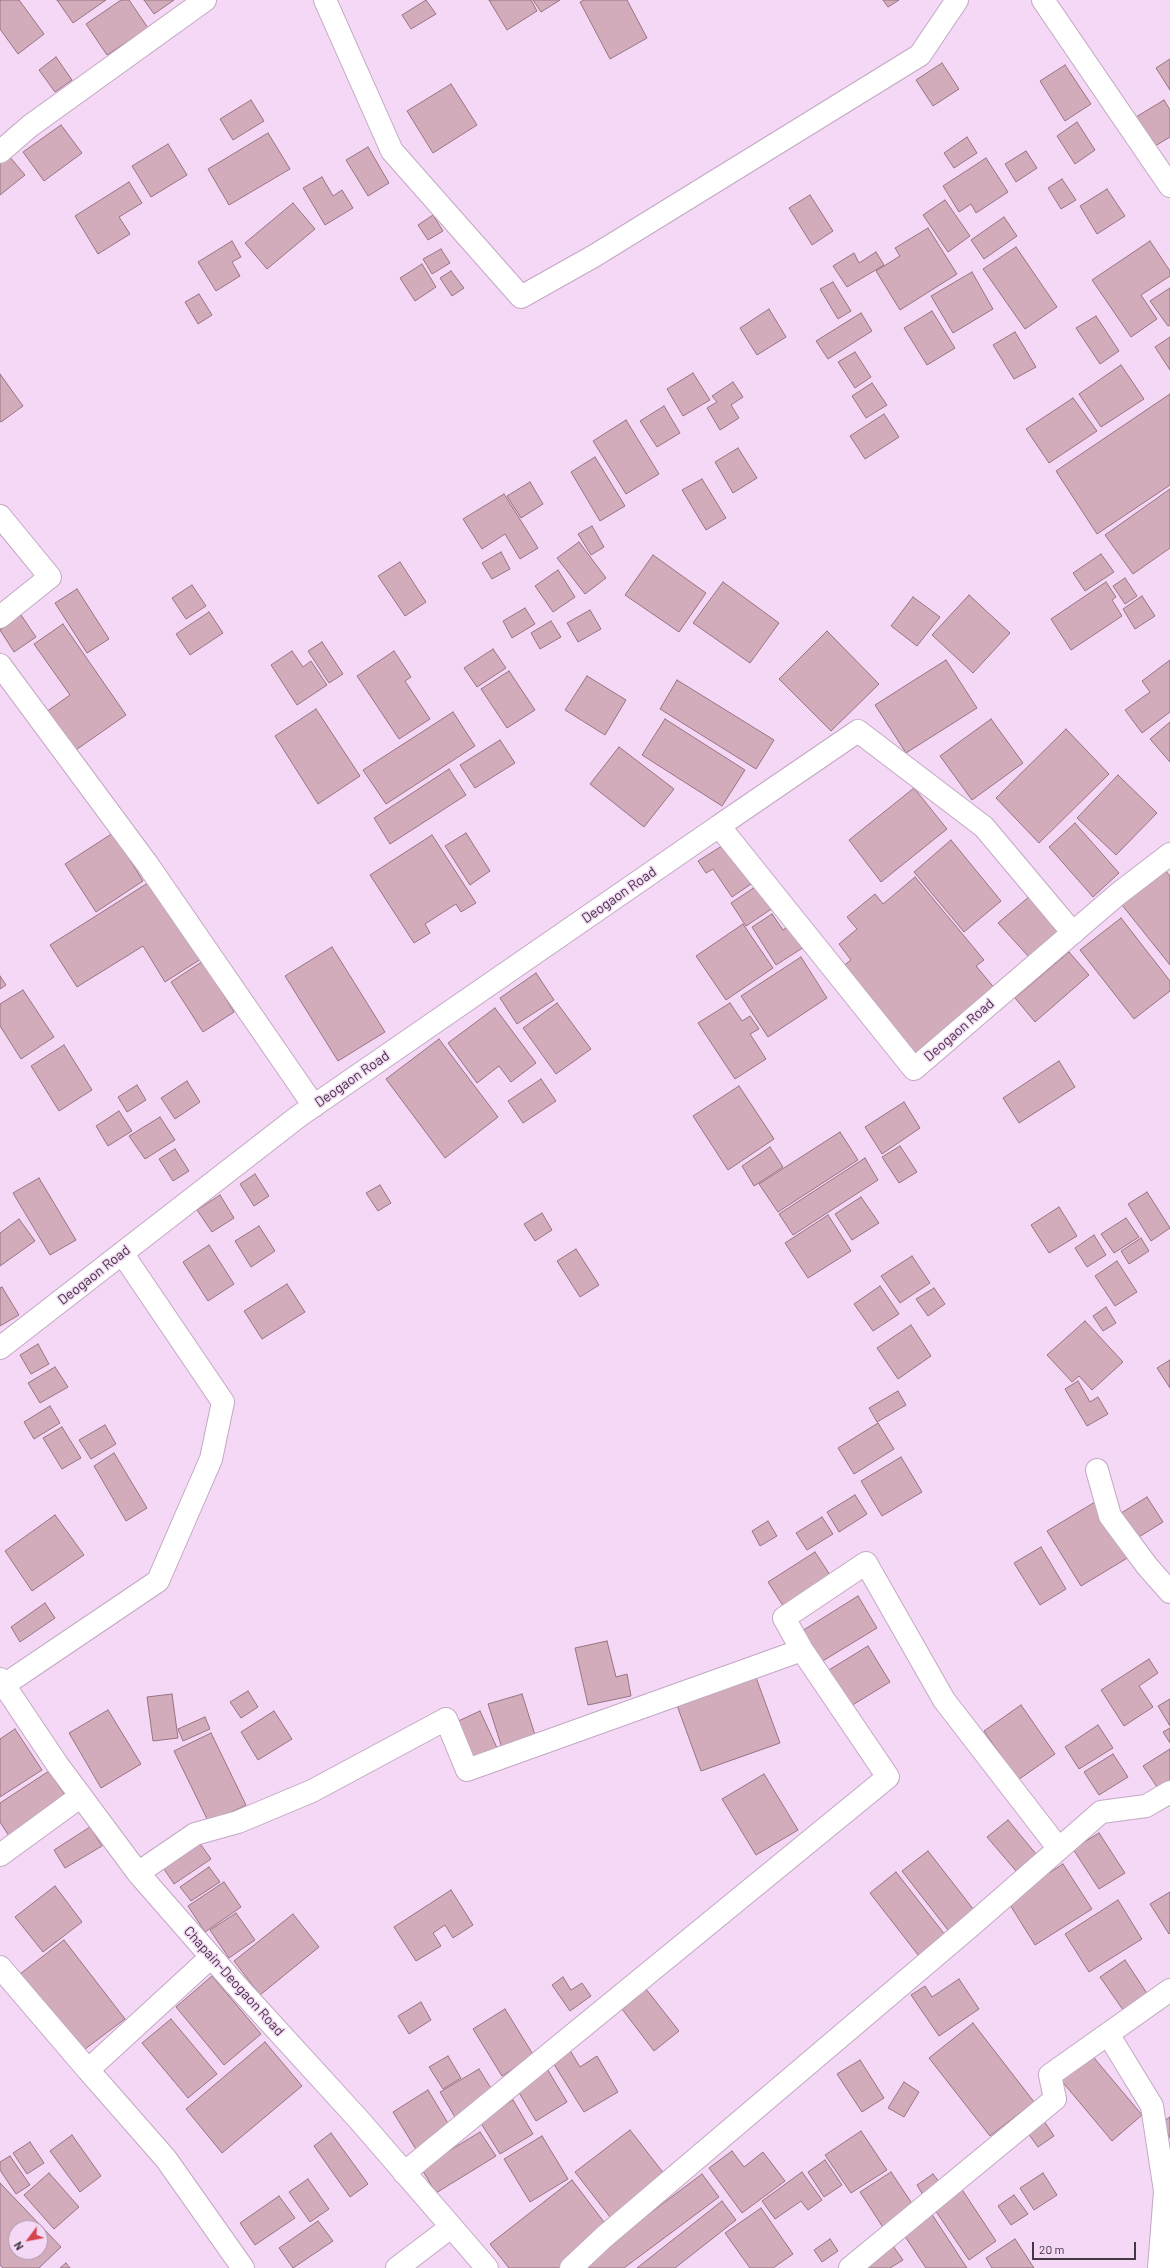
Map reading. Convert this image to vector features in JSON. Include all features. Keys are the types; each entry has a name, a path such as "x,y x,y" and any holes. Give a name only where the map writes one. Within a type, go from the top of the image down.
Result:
{"street":[{"path":"0,152 30,126 205,0"},
{"path":"326,0 392,151 521,297 594,256 920,55 957,0"},
{"path":"1043,0 1170,186"},
{"path":"0,516 50,577 0,617"},
{"path":"0,665 148,865 314,1106"},
{"path":"719,826 858,731 984,827 1073,933"},
{"name":"Deogaon Road","path":"0,1348 314,1106 719,826 914,1069 1073,933 1169,856"},
{"path":"2,1682 158,1581 211,1460 224,1402 122,1253"},
{"path":"1097,1470 1110,1516 1147,1566 1170,1592"},
{"path":"404,2173 888,1777 802,1650 784,1618 866,1563 944,1700 1059,1849"},
{"path":"138,1873 195,1834 238,1822 312,1791 446,1719 467,1770 802,1650"},
{"name":"Chapain-Deogaon Road","path":"2,1682 57,1764 138,1873 487,2268"},
{"path":"571,2268 604,2237 1101,1812 1146,1806 1170,1792"},
{"path":"0,1856 81,1796"},
{"path":"88,2070 212,1957"},
{"path":"0,1967 166,2159 243,2268"},
{"path":"850,2268 1055,2099 1050,2075 1170,1990"},
{"path":"1108,2034 1152,2106 1165,2191 1166,2229 1159,2268"},
{"path":"397,2268 451,2227"}],"building":[{"path":"0,0 19,0 44,34 18,54 0,29"},
{"path":"57,0 106,0 73,23"},
{"path":"121,0 129,0 148,28 107,55 86,24"},
{"path":"144,0 174,0 154,14"},
{"path":"426,0 436,14 411,29 402,15"},
{"path":"489,0 531,0 537,11 507,30"},
{"path":"533,0 560,0 541,12"},
{"path":"584,0 627,0 647,38 610,59 580,2"},
{"path":"883,0 899,0 888,7"},
{"path":"56,57 72,80 55,92 39,70"},
{"path":"1170,59 1170,90 1156,68"},
{"path":"942,63 959,89 933,106 916,80"},
{"path":"1065,65 1091,104 1065,121 1040,81"},
{"path":"451,84 477,125 433,153 407,111"},
{"path":"251,100 264,121 233,140 220,119"},
{"path":"1164,100 1170,110 1170,137 1155,146 1136,117"},
{"path":"1077,122 1095,150 1075,164 1057,136"},
{"path":"61,125 82,153 44,181 23,152"},
{"path":"268,133 290,169 229,205 208,169"},
{"path":"967,137 977,153 954,168 944,153"},
{"path":"168,144 187,175 151,197 132,166"},
{"path":"368,147 389,183 368,196 346,160"},
{"path":"1026,151 1037,168 1016,182 1005,164"},
{"path":"9,156 25,175 0,195 0,163"},
{"path":"986,158 1008,192 976,213 971,204 959,212 943,186"},
{"path":"322,177 333,196 342,190 353,208 325,225 303,188"},
{"path":"1062,179 1076,200 1061,209 1048,188"},
{"path":"129,182 142,203 119,217 130,234 98,254 75,216"},
{"path":"1107,189 1125,216 1097,234 1080,206"},
{"path":"810,195 833,231 812,245 789,208"},
{"path":"945,200 970,236 948,252 923,215"},
{"path":"293,203 315,229 267,269 245,243"},
{"path":"433,215 443,231 428,240 418,225"},
{"path":"1004,217 1017,236 984,259 971,240"},
{"path":"928,228 957,274 900,310 876,271 900,256 895,248"},
{"path":"232,241 241,257 232,262 240,276 216,291 198,262"},
{"path":"1150,241 1170,271 1170,276 1141,295 1157,319 1131,337 1092,280"},
{"path":"1016,247 1057,307 1025,329 983,269"},
{"path":"441,249 450,263 432,274 423,259"},
{"path":"876,252 884,265 847,287 833,266 854,253 859,263"},
{"path":"422,264 436,287 415,301 400,278"},
{"path":"451,271 464,288 452,296 440,278"},
{"path":"972,272 993,309 953,333 931,296"},
{"path":"833,282 851,311 838,319 820,289"},
{"path":"1170,288 1170,325 1168,326 1150,301"},
{"path":"199,294 212,315 198,324 185,302"},
{"path":"769,309 786,337 757,355 740,328"},
{"path":"932,311 955,348 927,365 904,328"},
{"path":"861,313 872,331 828,359 816,341"},
{"path":"1096,316 1119,351 1100,364 1076,328"},
{"path":"1015,332 1036,367 1014,379 993,345"},
{"path":"1170,337 1170,370 1155,347"},
{"path":"855,352 871,377 855,388 838,362"},
{"path":"1121,365 1144,399 1101,427 1079,394"},
{"path":"693,373 710,400 683,416 667,389"},
{"path":"0,374 23,406 1,422 0,421"},
{"path":"733,382 743,397 731,405 739,418 720,430 707,408 717,402 712,396"},
{"path":"872,383 887,405 866,418 852,396"},
{"path":"1170,394 1170,485 1097,534 1056,471"},
{"path":"1073,398 1097,431 1049,463 1026,429"},
{"path":"664,406 680,433 657,447 640,421"},
{"path":"884,414 899,437 865,459 850,436"},
{"path":"626,420 659,474 626,494 593,441"},
{"path":"738,448 757,478 733,493 715,462"},
{"path":"595,457 625,506 600,521 571,472"},
{"path":"702,479 726,518 706,530 682,490"},
{"path":"530,482 543,504 521,518 507,496"},
{"path":"1170,489 1170,548 1133,574 1105,535"},
{"path":"504,494 538,548 520,559 505,534 482,549 463,519"},
{"path":"592,526 604,547 591,555 578,534"},
{"path":"579,542 606,578 585,594 557,558"},
{"path":"501,552 510,569 492,579 482,563"},
{"path":"1101,554 1114,572 1085,591 1073,573"},
{"path":"653,555 706,593 679,632 625,595"},
{"path":"400,562 426,602 405,616 378,576"},
{"path":"558,570 575,597 553,612 535,586"},
{"path":"1125,578 1137,596 1125,604 1113,586"},
{"path":"723,582 779,623 750,663 693,623"},
{"path":"1106,582 1116,597 1112,600 1122,616 1071,650 1051,619"},
{"path":"192,585 206,606 186,619 172,598"},
{"path":"77,589 109,639 87,653 55,603"},
{"path":"969,595 1010,633 973,673 932,635"},
{"path":"1142,596 1155,616 1135,629 1123,609"},
{"path":"913,597 940,617 917,646 891,626"},
{"path":"525,608 535,624 512,638 503,621"},
{"path":"590,610 601,629 578,642 567,623"},
{"path":"209,612 223,633 190,655 176,634"},
{"path":"21,615 36,637 14,652 0,630"},
{"path":"551,621 561,637 540,649 531,633"},
{"path":"63,624 126,715 73,752 46,712 70,695 34,644"},
{"path":"827,631 879,684 831,731 779,679"},
{"path":"322,642 343,674 329,683 308,651"},
{"path":"493,649 506,668 477,687 464,668"},
{"path":"292,651 303,667 311,661 327,685 297,705 271,665"},
{"path":"394,651 411,677 405,681 430,719 399,739 357,676"},
{"path":"946,660 977,708 906,753 875,705"},
{"path":"1170,660 1170,712 1142,733 1125,710 1150,692 1142,681"},
{"path":"509,671 535,710 507,728 481,689"},
{"path":"587,676 626,700 605,735 565,710"},
{"path":"677,680 774,740 756,769 660,709"},
{"path":"316,709 360,776 318,804 275,736"},
{"path":"453,712 475,746 386,804 363,770"},
{"path":"665,719 745,770 722,806 642,755"},
{"path":"991,719 1023,763 972,800 940,756"},
{"path":"1170,722 1170,762 1150,739"},
{"path":"1066,729 1109,774 1039,843 996,798"},
{"path":"500,740 515,763 475,788 460,765"},
{"path":"619,747 674,789 644,827 590,784"},
{"path":"449,769 466,795 390,844 374,818"},
{"path":"1118,775 1157,813 1116,855 1077,818"},
{"path":"914,788 947,829 881,882 849,840"},
{"path":"1075,823 1119,873 1093,897 1049,847"},
{"path":"113,833 143,881 96,912 65,864"},
{"path":"466,833 490,871 470,885 445,846"},
{"path":"432,835 476,903 461,912 456,904 425,924 430,933 414,943 370,875"},
{"path":"951,840 1001,901 964,932 914,872"},
{"path":"725,844 751,884 732,897 713,869 706,873 698,861"},
{"path":"1165,870 1170,876 1170,965 1122,905"},
{"path":"915,877 984,960 976,966 996,990 917,1057 842,967 851,960 839,944 857,929 847,917 875,894 883,904"},
{"path":"151,881 201,959 165,982 143,946 77,987 50,945"},
{"path":"758,885 773,908 746,926 731,903"},
{"path":"1030,896 1060,931 1029,957 998,923"},
{"path":"772,914 783,930 790,925 804,947 776,965 752,927"},
{"path":"1121,918 1170,981 1170,991 1134,1019 1080,950"},
{"path":"743,924 773,968 726,1000 696,956"},
{"path":"332,947 385,1032 338,1061 285,976"},
{"path":"1069,952 1089,975 1035,1022 1015,998"},
{"path":"801,957 827,998 768,1037 741,996"},
{"path":"203,961 234,1012 203,1032 171,982"},
{"path":"536,973 554,1000 517,1024 500,998"},
{"path":"0,976 6,985 0,989"},
{"path":"23,990 54,1037 21,1059 0,1026 0,1004"},
{"path":"557,1003 591,1049 556,1074 523,1028"},
{"path":"730,1003 742,1021 750,1016 759,1029 750,1034 766,1059 735,1079 698,1023"},
{"path":"495,1008 536,1063 511,1082 499,1066 477,1083 448,1043"},
{"path":"439,1039 498,1117 445,1158 386,1079"},
{"path":"64,1045 92,1090 59,1111 31,1066"},
{"path":"1059,1061 1075,1087 1019,1123 1003,1098"},
{"path":"541,1079 556,1101 523,1123 508,1101"},
{"path":"187,1081 200,1102 175,1119 161,1098"},
{"path":"137,1085 146,1100 127,1112 118,1097"},
{"path":"739,1086 774,1139 728,1170 693,1116"},
{"path":"904,1102 920,1128 882,1154 865,1127"},
{"path":"119,1111 132,1131 108,1146 96,1126"},
{"path":"160,1117 175,1140 145,1159 129,1136"},
{"path":"840,1132 858,1160 778,1212 759,1184"},
{"path":"900,1146 917,1172 899,1183 882,1157"},
{"path":"770,1147 783,1167 754,1186 742,1166"},
{"path":"175,1149 189,1171 173,1181 159,1159"},
{"path":"865,1158 878,1180 793,1235 779,1214"},
{"path":"255,1174 269,1196 254,1206 240,1184"},
{"path":"39,1178 76,1240 50,1255 13,1193"},
{"path":"380,1185 391,1203 378,1211 366,1193"},
{"path":"1147,1192 1170,1228 1151,1241 1128,1204"},
{"path":"220,1195 234,1218 212,1232 197,1210"},
{"path":"861,1197 879,1223 852,1240 835,1214"},
{"path":"1059,1207 1077,1236 1049,1253 1031,1225"},
{"path":"542,1213 552,1230 535,1241 524,1224"},
{"path":"828,1215 851,1251 808,1278 785,1243"},
{"path":"1126,1218 1139,1237 1114,1253 1101,1234"},
{"path":"19,1219 35,1241 0,1266 0,1233"},
{"path":"259,1226 275,1251 251,1267 235,1241"},
{"path":"1094,1235 1106,1255 1087,1267 1075,1248"},
{"path":"1141,1238 1149,1251 1129,1264 1121,1251"},
{"path":"209,1245 234,1284 208,1301 183,1262"},
{"path":"576,1249 599,1285 580,1297 557,1261"},
{"path":"912,1256 930,1283 900,1303 881,1276"},
{"path":"1117,1261 1137,1292 1115,1306 1095,1276"},
{"path":"287,1284 305,1312 262,1339 244,1311"},
{"path":"880,1286 899,1314 873,1331 854,1304"},
{"path":"2,1287 19,1315 0,1326 0,1288"},
{"path":"934,1288 945,1304 928,1316 916,1299"},
{"path":"1106,1307 1116,1323 1103,1331 1093,1316"},
{"path":"1085,1321 1123,1362 1092,1390 1079,1376 1072,1382 1047,1355"},
{"path":"911,1325 931,1356 898,1379 877,1348"},
{"path":"38,1344 49,1364 31,1374 20,1355"},
{"path":"1170,1360 1170,1388 1157,1368"},
{"path":"55,1367 68,1387 40,1403 28,1383"},
{"path":"1078,1381 1090,1402 1098,1397 1108,1414 1087,1426 1065,1389"},
{"path":"898,1391 906,1405 877,1422 869,1408"},
{"path":"50,1406 60,1423 34,1439 24,1422"},
{"path":"878,1423 894,1449 854,1474 838,1448"},
{"path":"105,1425 116,1444 91,1459 79,1440"},
{"path":"62,1427 81,1458 62,1469 43,1438"},
{"path":"114,1453 147,1508 126,1521 94,1466"},
{"path":"901,1457 922,1492 882,1516 861,1481"},
{"path":"855,1495 867,1514 839,1532 827,1512"},
{"path":"1147,1497 1163,1522 1134,1540 1118,1515"},
{"path":"1095,1502 1129,1557 1081,1586 1047,1531"},
{"path":"55,1515 84,1555 32,1591 5,1551"},
{"path":"822,1517 833,1534 807,1550 796,1533"},
{"path":"768,1521 777,1536 760,1546 752,1531"},
{"path":"1041,1547 1066,1589 1040,1605 1014,1563"},
{"path":"815,1552 834,1581 787,1612 768,1582"},
{"path":"858,1596 877,1628 821,1662 802,1631"},
{"path":"45,1603 55,1618 20,1642 11,1627"},
{"path":"607,1641 616,1677 627,1674 631,1696 588,1705 575,1648"},
{"path":"868,1646 890,1682 846,1709 824,1673"},
{"path":"1149,1659 1158,1673 1139,1686 1153,1707 1124,1726 1101,1690"},
{"path":"754,1672 780,1743 701,1771 675,1700"},
{"path":"248,1691 258,1707 241,1718 230,1702"},
{"path":"172,1694 178,1738 153,1741 147,1697"},
{"path":"522,1694 536,1738 502,1748 488,1704"},
{"path":"1170,1699 1170,1726 1158,1706"},
{"path":"1021,1705 1055,1754 1018,1780 984,1731"},
{"path":"108,1710 141,1764 101,1788 69,1733"},
{"path":"274,1711 292,1739 258,1760 241,1732"},
{"path":"480,1711 498,1750 471,1762 454,1723"},
{"path":"205,1717 210,1729 183,1741 178,1729"},
{"path":"1098,1725 1113,1748 1079,1769 1065,1747"},
{"path":"1170,1728 1170,1743 1163,1732"},
{"path":"15,1729 42,1770 0,1797 0,1739"},
{"path":"211,1733 246,1805 209,1823 174,1751"},
{"path":"1170,1749 1170,1783 1159,1790 1143,1766"},
{"path":"1113,1754 1128,1777 1099,1795 1084,1772"},
{"path":"49,1771 67,1798 9,1836 0,1822 0,1803"},
{"path":"764,1774 798,1830 756,1855 722,1799"},
{"path":"1008,1820 1036,1854 1016,1871 987,1837"},
{"path":"90,1827 102,1846 65,1868 54,1850"},
{"path":"1099,1833 1125,1873 1099,1889 1073,1849"},
{"path":"196,1838 211,1859 174,1884 160,1863"},
{"path":"928,1851 977,1914 951,1934 902,1871"},
{"path":"1063,1864 1092,1909 1035,1945 1007,1900"},
{"path":"209,1867 220,1882 191,1901 180,1887"},
{"path":"896,1872 949,1940 922,1960 870,1893"},
{"path":"224,1882 241,1907 205,1932 188,1906"},
{"path":"55,1886 82,1922 43,1952 15,1917"},
{"path":"451,1890 473,1925 453,1938 445,1925 433,1933 441,1946 416,1961 394,1927"},
{"path":"1170,1892 1170,1933 1169,1934 1150,1904"},
{"path":"1118,1900 1142,1939 1089,1972 1065,1934"},
{"path":"236,1913 255,1940 229,1958 210,1930"},
{"path":"293,1914 319,1947 260,1995 234,1961"},
{"path":"64,1940 125,2019 81,2052 20,1974"},
{"path":"1125,1960 1152,2001 1128,2017 1100,1977"},
{"path":"212,1976 261,2034 224,2065 176,2007"},
{"path":"563,1977 571,1990 582,1983 591,1996 570,2011 552,1985"},
{"path":"959,1979 979,2009 939,2036 911,1995 925,1986 932,1997"},
{"path":"646,1989 679,2031 654,2051 622,2009"},
{"path":"421,2002 431,2020 409,2034 398,2016"},
{"path":"505,2009 534,2056 502,2076 473,2029"},
{"path":"171,2019 217,2074 188,2098 142,2043"},
{"path":"973,2023 1034,2102 990,2136 929,2058"},
{"path":"265,2042 302,2086 222,2153 186,2109"},
{"path":"568,2047 580,2067 597,2056 618,2092 584,2112 550,2058"},
{"path":"1090,2053 1142,2115 1112,2141 1060,2079"},
{"path":"448,2056 461,2078 443,2089 429,2067"},
{"path":"860,2060 884,2098 862,2112 837,2074"},
{"path":"546,2067 567,2102 536,2121 515,2086"},
{"path":"479,2069 494,2093 455,2117 440,2092"},
{"path":"904,2082 919,2092 904,2117 888,2108"},
{"path":"428,2090 452,2130 417,2151 393,2112"},
{"path":"513,2100 533,2134 500,2154 479,2120"},
{"path":"1170,2117 1170,2138 1161,2123"},
{"path":"1042,2118 1054,2136 1038,2147 1025,2129"},
{"path":"630,2130 665,2175 610,2217 575,2172"},
{"path":"861,2131 887,2170 851,2193 825,2155"},
{"path":"480,2132 496,2156 436,2193 421,2168"},
{"path":"331,2133 368,2184 350,2197 314,2146"},
{"path":"72,2135 101,2176 80,2192 50,2151"},
{"path":"542,2136 568,2179 530,2202 504,2159"},
{"path":"30,2142 44,2163 27,2174 13,2153"},
{"path":"732,2151 744,2167 763,2152 785,2181 742,2213 709,2168"},
{"path":"10,2156 30,2185 16,2194 0,2170 0,2162"},
{"path":"825,2160 842,2185 824,2197 808,2172"},
{"path":"802,2172 822,2200 808,2210 801,2201 775,2219 762,2201"},
{"path":"891,2172 915,2208 884,2229 860,2192"},
{"path":"49,2173 79,2207 54,2229 48,2222 48,2220 46,2220 24,2195"},
{"path":"1043,2173 1057,2195 1034,2210 1020,2188"},
{"path":"702,2174 719,2197 624,2268 590,2268 585,2262"},
{"path":"933,2174 940,2183 923,2195 917,2185"},
{"path":"308,2179 329,2209 310,2222 289,2192"},
{"path":"572,2180 610,2230 561,2268 509,2268 490,2244"},
{"path":"0,2183 35,2220 8,2220 8,2260 47,2260 39,2268 3,2268 0,2265"},
{"path":"961,2188 996,2241 969,2260 933,2207"},
{"path":"1014,2195 1028,2214 1011,2225 998,2206"},
{"path":"279,2196 295,2218 255,2245 240,2223"},
{"path":"722,2201 736,2220 675,2268 637,2268"},
{"path":"761,2208 793,2254 773,2268 750,2268 725,2233"},
{"path":"931,2213 967,2268 926,2268 902,2232"},
{"path":"318,2221 333,2241 293,2268 279,2248"},
{"path":"48,2233 61,2247 48,2259"},
{"path":"830,2239 838,2251 822,2262 814,2250"},
{"path":"1015,2239 1034,2268 992,2268 986,2258"},
{"path":"893,2246 903,2260 890,2268 860,2268"},
{"path":"66,2263 70,2268 60,2268"}]}
